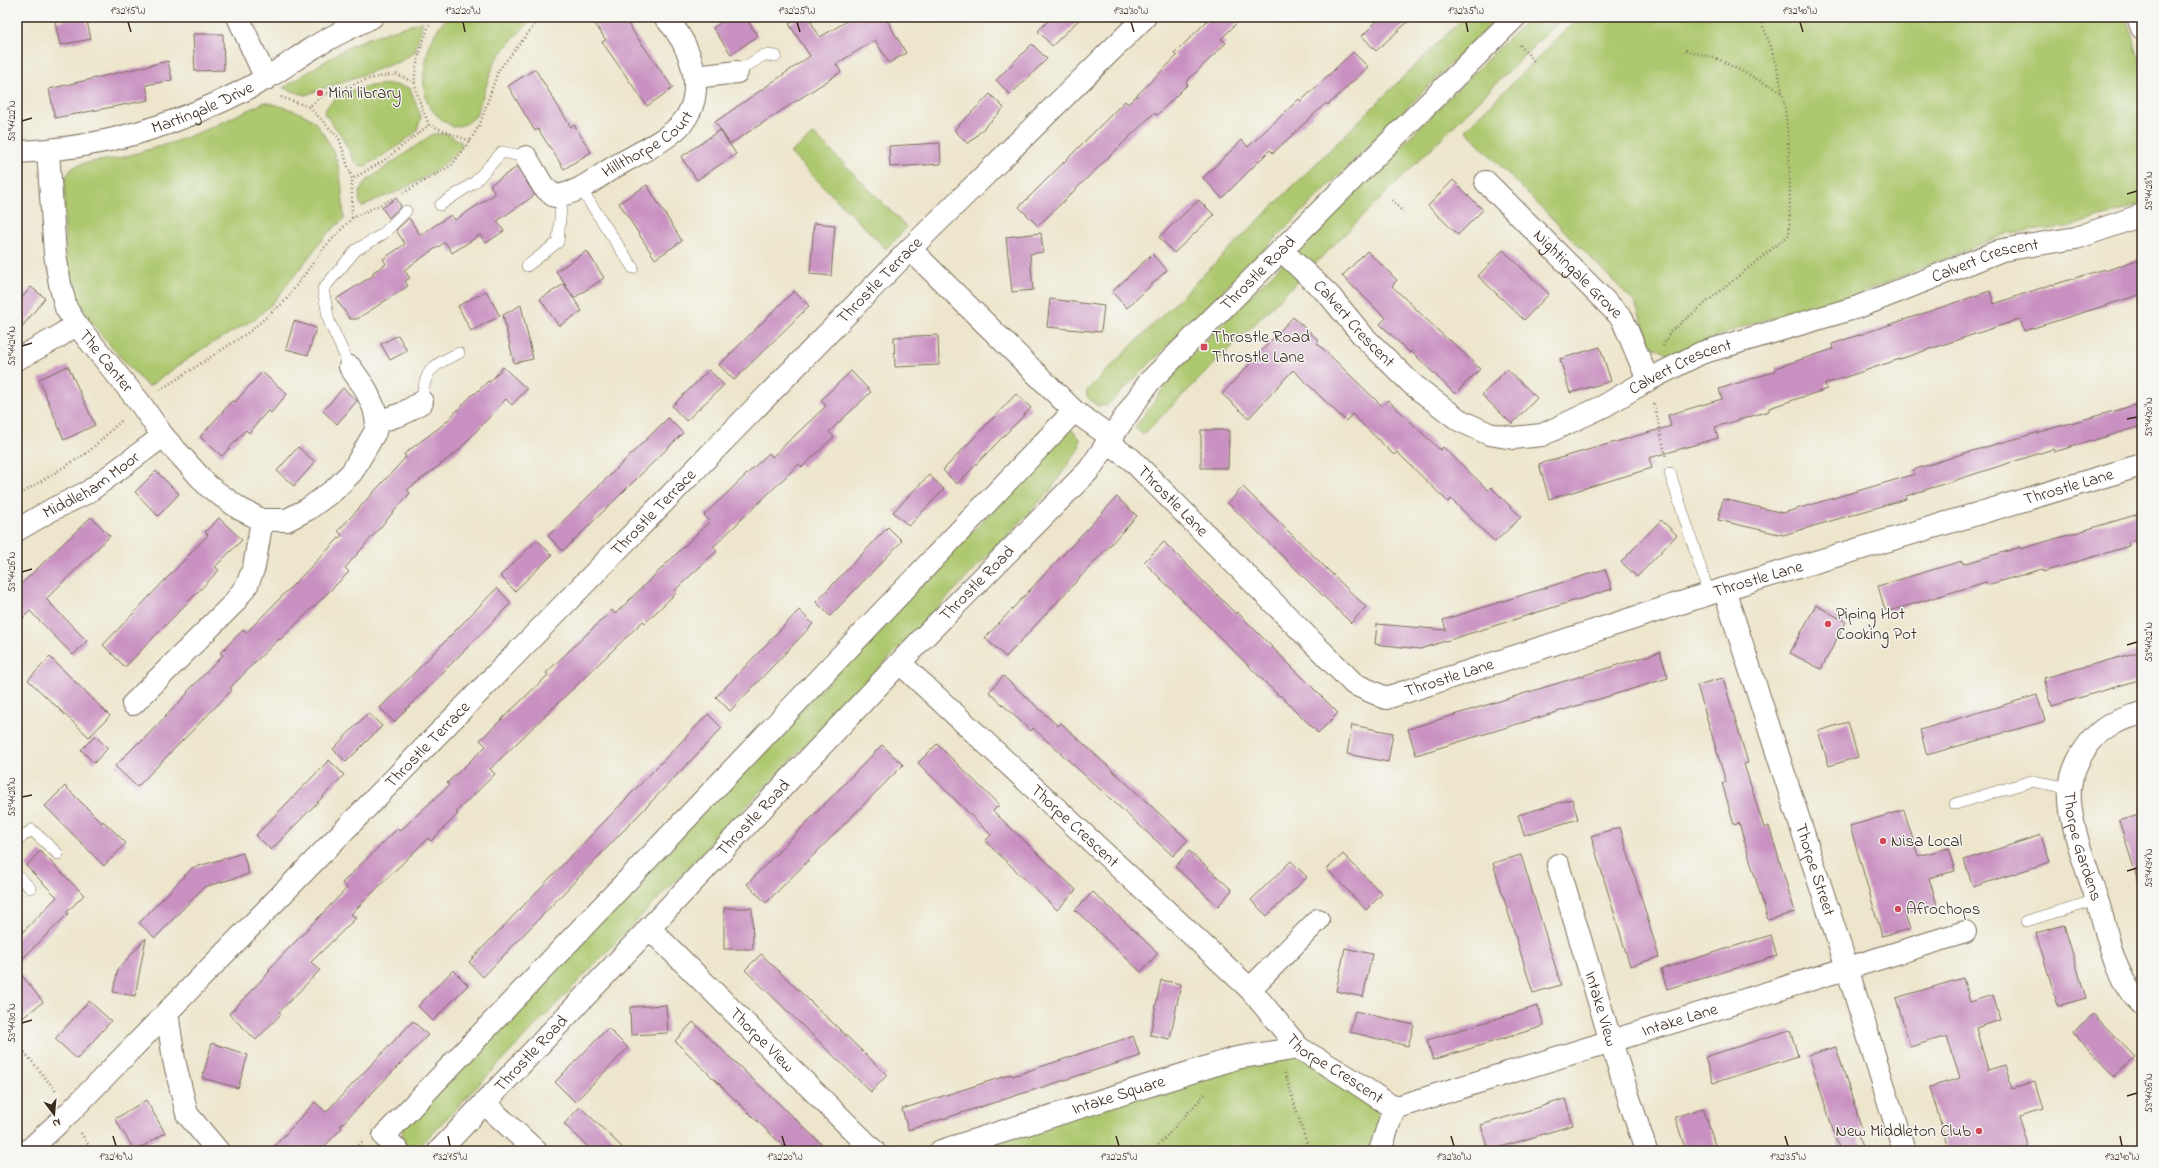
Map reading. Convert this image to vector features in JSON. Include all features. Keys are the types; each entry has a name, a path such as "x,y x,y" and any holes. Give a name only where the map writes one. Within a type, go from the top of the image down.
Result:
{"street":[{"path":"238,17 266,78"},
{"name":"Martingale Drive","path":"17,152 48,151 106,141 164,125 210,108 266,78 345,29 372,17"},
{"name":"Hillthorpe Court","path":"572,192 660,140 683,123 694,100 696,77 685,50 672,25 665,17"},
{"name":"Throstle Terrace","path":"28,1151 69,1113 910,249 1145,17"},
{"name":"Throstle Road","path":"439,1151 900,663 1089,470 1111,441 1149,382 1515,17"},
{"path":"2138,17 2142,28"},
{"path":"696,77 737,72"},
{"name":"The Canter","path":"48,151 55,254 66,308 76,324 140,403 163,436 208,486 240,510 262,520 286,520 308,510 334,490 352,472 375,432 378,422"},
{"path":"526,158 543,186 554,196 572,192"},
{"name":"Nightingale Grove","path":"1486,182 1622,318 1648,380"},
{"name":"Calvert Crescent","path":"1280,250 1329,295 1364,337 1412,384 1459,420 1490,434 1513,438 1542,435 1604,406 1648,380 1701,353 1858,307 2002,250 2076,238 2142,215"},
{"name":"Throstle Lane","path":"910,249 1074,410 1104,432 1119,451 1137,465 1354,684 1386,698 1716,591 2142,465"},
{"path":"17,359 58,337 76,324"},
{"path":"350,367 365,388 374,408 378,422 402,414 422,402"},
{"path":"398,1151 384,1136 1074,410"},
{"name":"Middleham Moor","path":"17,530 53,509 88,492 163,436"},
{"path":"133,704 233,604 247,585 254,567 262,520"},
{"name":"Thorpe Street","path":"1716,591 1847,968 1904,1151"},
{"name":"Thorpe Crescent","path":"900,663 1250,989 1299,1048 1346,1076 1394,1108 1380,1151"},
{"name":"Thorpe Gardens","path":"2142,714 2115,722 2093,739 2077,762 2070,788 2072,816 2120,974 2134,997 2142,1004"},
{"name":"Intake View","path":"1558,865 1610,1042 1646,1151"},
{"path":"1250,989 1318,920"},
{"name":"Thorpe View","path":"649,928 874,1151"},
{"name":"Intake Lane","path":"1394,1108 1964,932"},
{"path":"166,1012 174,1060 188,1114 218,1151"},
{"name":"Intake Square","path":"941,1151 1236,1058 1299,1048"},
{"path":"484,1102 536,1151"}],"lane":[{"path":"737,72 764,55 776,56"},
{"path":"440,205 475,182 502,152 526,158"},
{"path":"527,266 558,242 572,192"},
{"path":"572,192 633,268"},
{"path":"350,367 329,321 323,289 356,250 383,234 406,211"},
{"path":"422,402 423,383 430,371 443,360 459,353"},
{"path":"1670,473 1716,591"},
{"path":"1954,804 2032,780 2070,788"},
{"path":"17,840 32,830 58,854"},
{"path":"17,876 30,888"},
{"path":"2026,921 2097,900"}],"path":[{"path":"432,17 418,62 415,82 420,102 429,125 470,141"},
{"path":"17,496 87,453 140,403 249,332 285,301 324,248 352,218 422,184 451,166 470,141 480,124 498,71 541,17"},
{"path":"1670,473 1648,380 1670,332 1789,235 1791,172 1784,93 1767,33 1760,17"},
{"path":"2070,17 2086,21 2121,17"},
{"path":"1686,50 1718,59 1784,93"},
{"path":"352,218 352,179 339,138 308,107 325,94 368,79 396,74 415,82"},
{"path":"352,179 383,161 429,125"},
{"path":"1392,200 1403,212"},
{"path":"17,1043 59,1095 69,1113"},
{"path":"1278,1052 1309,1151"},
{"path":"1153,1151 1210,1087"}],"green space":[{"path":"448,17 534,17 509,43 494,63 476,116 466,124 453,127 430,107 424,88 427,54 441,24"},
{"path":"1464,17 1498,17 1112,401 1107,405 1098,406 1093,403 1087,395 1087,390"},
{"path":"1530,17 1563,17 1143,435 1135,427 1182,364"},
{"path":"1579,17 2126,17 2142,68 2142,204 2069,227 2008,233 1861,293 1748,325 1669,355 1651,345 1635,303 1465,130"},
{"path":"423,21 415,52 401,61 305,95 283,88 343,50 368,38"},
{"path":"390,84 410,88 421,118 416,132 395,148 366,166 358,165 354,161 341,135 324,113 335,99 352,90"},
{"path":"265,102 295,111 314,121 328,142 337,162 340,172 344,219 327,234 272,304 255,319 202,349 148,387 100,333 79,302 72,286 65,247 65,178 72,168 84,163 120,158 174,142 210,128"},
{"path":"433,134 447,134 461,142 462,147 448,161 423,178 405,188 374,200 362,207 359,197 362,187 366,181"},
{"path":"814,134 907,227 886,249 790,153"},
{"path":"1071,429 1080,439 1079,448 1049,492 415,1151 411,1151 402,1143 403,1125"},
{"path":"1299,1048 1394,1108 1380,1151 941,1151"}],"building":[{"path":"86,17 91,39 60,45 55,22"},
{"path":"590,17 623,17 673,88 647,106 602,42 606,40"},
{"path":"729,17 745,17 758,36 731,54 713,28"},
{"path":"800,17 808,17 820,37 854,17 885,17 906,53 889,63 875,40 836,64 841,72 730,144 715,122 810,56 789,24"},
{"path":"1052,17 1082,17 1052,46 1038,31"},
{"path":"1211,17 1243,17 1221,39 1226,43 1186,82 1188,84 1157,115 1154,113 1038,226 1019,207 1125,101 1128,104 1177,56 1174,54"},
{"path":"1381,17 1413,17 1376,51 1362,36"},
{"path":"193,34 223,34 224,70 195,71"},
{"path":"1032,44 1047,59 1010,95 996,80"},
{"path":"1353,52 1368,67 1328,105 1326,103 1273,153 1270,150 1222,198 1203,178 1242,140 1248,147 1299,99 1301,101"},
{"path":"168,61 172,80 146,85 149,100 55,118 49,89"},
{"path":"535,69 571,127 574,125 591,152 564,169 538,129 535,131 508,86"},
{"path":"990,94 1004,108 968,144 954,130"},
{"path":"720,130 736,154 697,180 681,157"},
{"path":"940,143 941,164 890,167 889,146"},
{"path":"517,167 535,195 497,221 504,231 486,243 480,235 452,253 445,242 404,270 410,278 405,281 408,286 357,319 350,319 336,299 374,275 372,273 386,264 383,259 405,244 396,230 409,218 420,235 451,215 455,220 495,194 490,185"},
{"path":"1453,180 1483,210 1458,235 1428,206"},
{"path":"647,185 682,241 655,259 619,203"},
{"path":"396,198 401,206 389,218 382,208"},
{"path":"1199,200 1214,215 1174,253 1159,237"},
{"path":"814,223 835,225 831,276 810,274"},
{"path":"1041,233 1043,252 1030,254 1033,290 1012,292 1006,237"},
{"path":"1503,250 1549,294 1524,320 1478,276"},
{"path":"587,251 604,278 574,298 556,271"},
{"path":"1367,251 1397,280 1392,286 1480,369 1455,394 1411,351 1410,353 1380,324 1386,318 1342,276"},
{"path":"1152,254 1167,270 1127,308 1112,292"},
{"path":"2142,258 2142,294 2024,331 2020,319 1825,384 1827,389 1769,408 1769,411 1715,427 1718,438 1649,458 1652,468 1549,499 1539,464 1671,426 1668,415 1722,399 1719,389 1776,371 1775,368 1833,349 1832,344 1990,291 1994,304 2053,284 2104,269 2105,271"},
{"path":"564,284 582,311 559,326 540,299"},
{"path":"31,287 45,298 17,333 17,304"},
{"path":"486,291 500,316 471,331 458,306"},
{"path":"794,291 809,306 734,380 719,365"},
{"path":"1050,299 1104,306 1101,332 1047,327"},
{"path":"521,305 533,359 514,363 503,315"},
{"path":"1293,317 1319,341 1317,343 1382,406 1388,400 1440,450 1443,447 1488,490 1491,487 1521,517 1495,542 1451,499 1448,502 1397,452 1394,455 1352,414 1346,421 1293,370 1249,418 1222,394"},
{"path":"294,321 316,328 308,355 286,349"},
{"path":"398,335 407,351 390,360 381,344"},
{"path":"938,335 939,365 895,367 894,337"},
{"path":"1600,347 1611,381 1570,393 1560,359"},
{"path":"68,366 95,425 64,440 39,379"},
{"path":"503,367 527,389 512,405 506,399 458,451 407,490 410,493 345,568 349,572 280,640 279,639 254,663 230,688 232,690 137,787 115,766 139,742 140,743 188,693 187,692 223,655 220,653 243,630 246,633 342,535 338,531 406,457 404,454 444,424 474,393 475,394 488,381 490,382"},
{"path":"1507,369 1537,398 1512,424 1482,395"},
{"path":"709,370 724,385 686,421 672,406"},
{"path":"851,371 871,392 829,432 834,437 802,467 799,464 713,547 717,551 675,590 677,592 645,623 643,621 490,769 495,774 456,812 458,814 431,841 428,838 351,914 356,918 311,962 320,970 279,1012 281,1014 256,1040 229,1014 270,971 268,970 347,888 342,883 397,829 400,831 449,785 447,783 486,746 480,740 548,675 546,673 612,610 615,614 710,521 704,515 769,453 772,457 826,406 821,400"},
{"path":"262,372 287,394 271,413 268,410 249,433 246,430 222,456 200,437 233,400 235,402"},
{"path":"343,388 357,401 337,424 323,411"},
{"path":"1016,394 1031,408 957,484 943,470"},
{"path":"2142,403 2142,426 2054,452 2053,449 1906,496 1906,499 1783,535 1718,520 1723,499 1783,513 1915,474 1913,470 1965,453"},
{"path":"668,418 683,433 563,551 548,536"},
{"path":"1201,430 1229,430 1228,468 1201,468"},
{"path":"298,447 315,462 294,486 277,471"},
{"path":"156,471 179,494 158,516 135,492"},
{"path":"929,475 944,489 909,526 893,512"},
{"path":"1243,487 1366,607 1351,623 1228,503"},
{"path":"1117,497 1137,516 1006,657 985,638"},
{"path":"2142,513 2142,538 2128,542 2129,546 2043,572 2042,569 1987,585 1986,582 1893,610 1885,610 1878,586 1962,561 1963,564 2021,547 2021,549"},
{"path":"91,517 110,536 46,599 87,641 73,655 30,611 17,624 17,588"},
{"path":"219,518 242,540 215,567 219,570 125,667 103,645 208,535 205,532"},
{"path":"1661,520 1677,535 1637,577 1621,562"},
{"path":"888,527 902,541 830,616 816,602"},
{"path":"537,540 552,555 515,591 500,576"},
{"path":"1164,542 1236,614 1237,612 1338,713 1318,733 1144,562"},
{"path":"1605,569 1612,589 1420,649 1375,644 1377,624 1446,630 1443,620"},
{"path":"497,588 511,603 394,722 380,708"},
{"path":"1816,605 1846,622 1821,669 1790,653"},
{"path":"799,610 813,624 730,711 716,697"},
{"path":"2142,651 2142,679 2052,706 2044,678"},
{"path":"1660,652 1668,678 1416,755 1408,729"},
{"path":"50,657 110,716 89,737 28,680"},
{"path":"1003,676 1058,726 1061,723 1188,840 1173,856 1033,728 1031,731 989,692"},
{"path":"1723,678 1748,763 1744,764 1764,828 1769,826 1795,912 1768,920 1739,823 1734,825 1722,783 1726,782 1697,685"},
{"path":"2037,695 2045,721 1927,755 1920,730"},
{"path":"368,713 382,726 346,762 333,749"},
{"path":"708,714 722,728 483,977 469,962"},
{"path":"1848,722 1858,757 1829,766 1818,731"},
{"path":"1352,725 1393,733 1388,762 1347,754"},
{"path":"95,736 108,748 94,763 81,750"},
{"path":"937,744 999,805 993,811 1076,890 1057,910 985,841 991,835 918,763"},
{"path":"882,745 903,765 766,903 747,884"},
{"path":"329,760 344,775 271,850 256,835"},
{"path":"65,786 102,823 103,821 126,843 104,866 45,806"},
{"path":"1572,799 1578,819 1524,835 1518,815"},
{"path":"1904,810 1918,856 1948,848 1955,871 1929,878 1937,905 1905,914 1910,929 1882,936 1850,826"},
{"path":"2142,814 2142,880 2138,881 2119,821"},
{"path":"1620,827 1659,957 1630,966 1591,836"},
{"path":"2041,835 2050,862 1973,887 1964,860"},
{"path":"40,851 84,895 67,912 68,914 17,964 17,938 57,897 26,866"},
{"path":"1189,851 1232,890 1218,906 1175,867"},
{"path":"243,853 249,874 204,887 155,938 139,923 192,868"},
{"path":"1343,854 1382,894 1366,910 1327,869"},
{"path":"1521,855 1561,985 1533,993 1493,863"},
{"path":"1291,861 1307,877 1267,916 1251,900"},
{"path":"1093,892 1158,953 1141,972 1075,910"},
{"path":"724,908 752,908 753,949 724,949"},
{"path":"2064,925 2086,998 2058,1006 2036,933"},
{"path":"1771,935 1777,956 1667,989 1661,969"},
{"path":"146,938 135,996 113,992 118,969"},
{"path":"1345,948 1372,954 1363,997 1336,991"},
{"path":"761,954 887,1075 871,1092 745,970"},
{"path":"17,969 43,1002 17,1022"},
{"path":"453,970 468,985 433,1021 418,1006"},
{"path":"1963,978 1970,1002 1993,995 2000,1020 1976,1028 1988,1070 2005,1065 2012,1089 2035,1082 2043,1109 2019,1116 2030,1151 1949,1151 1930,1087 1960,1078 1947,1036 1910,1047 1896,998"},
{"path":"1161,980 1181,984 1170,1039 1150,1035"},
{"path":"89,1001 111,1021 77,1059 55,1039"},
{"path":"666,1005 668,1033 631,1035 630,1007"},
{"path":"1538,1006 1544,1026 1433,1060 1427,1040"},
{"path":"1355,1011 1414,1025 1408,1046 1350,1032"},
{"path":"2093,1014 2135,1057 2115,1076 2074,1034"},
{"path":"413,1021 428,1035 340,1126 342,1128 320,1151 270,1151 315,1102 326,1112"},
{"path":"693,1022 829,1151 788,1151 675,1041"},
{"path":"608,1028 628,1048 575,1102 555,1082"},
{"path":"1790,1030 1798,1056 1713,1083 1705,1057"},
{"path":"1133,1036 1140,1056 908,1130 902,1109 1012,1074 1013,1076"},
{"path":"212,1043 248,1055 238,1088 202,1078"},
{"path":"1836,1047 1863,1133 1858,1135 1863,1151 1840,1151 1809,1055"},
{"path":"1565,1099 1573,1125 1488,1151 1481,1125"},
{"path":"146,1100 165,1133 135,1151 115,1119"},
{"path":"580,1107 626,1151 593,1151 564,1124"},
{"path":"1703,1108 1717,1151 1686,1151 1675,1117"}],"place":[{"name":"Mini library","path":"320,93"},
{"name":"Throstle Road Throstle Lane","path":"1204,347"},
{"name":"Piping Hot Cooking Pot","path":"1828,624"},
{"name":"Nisa Local","path":"1883,841"},
{"name":"Afrochops","path":"1898,909"},
{"name":"New Middleton Club","path":"1979,1131"}]}
